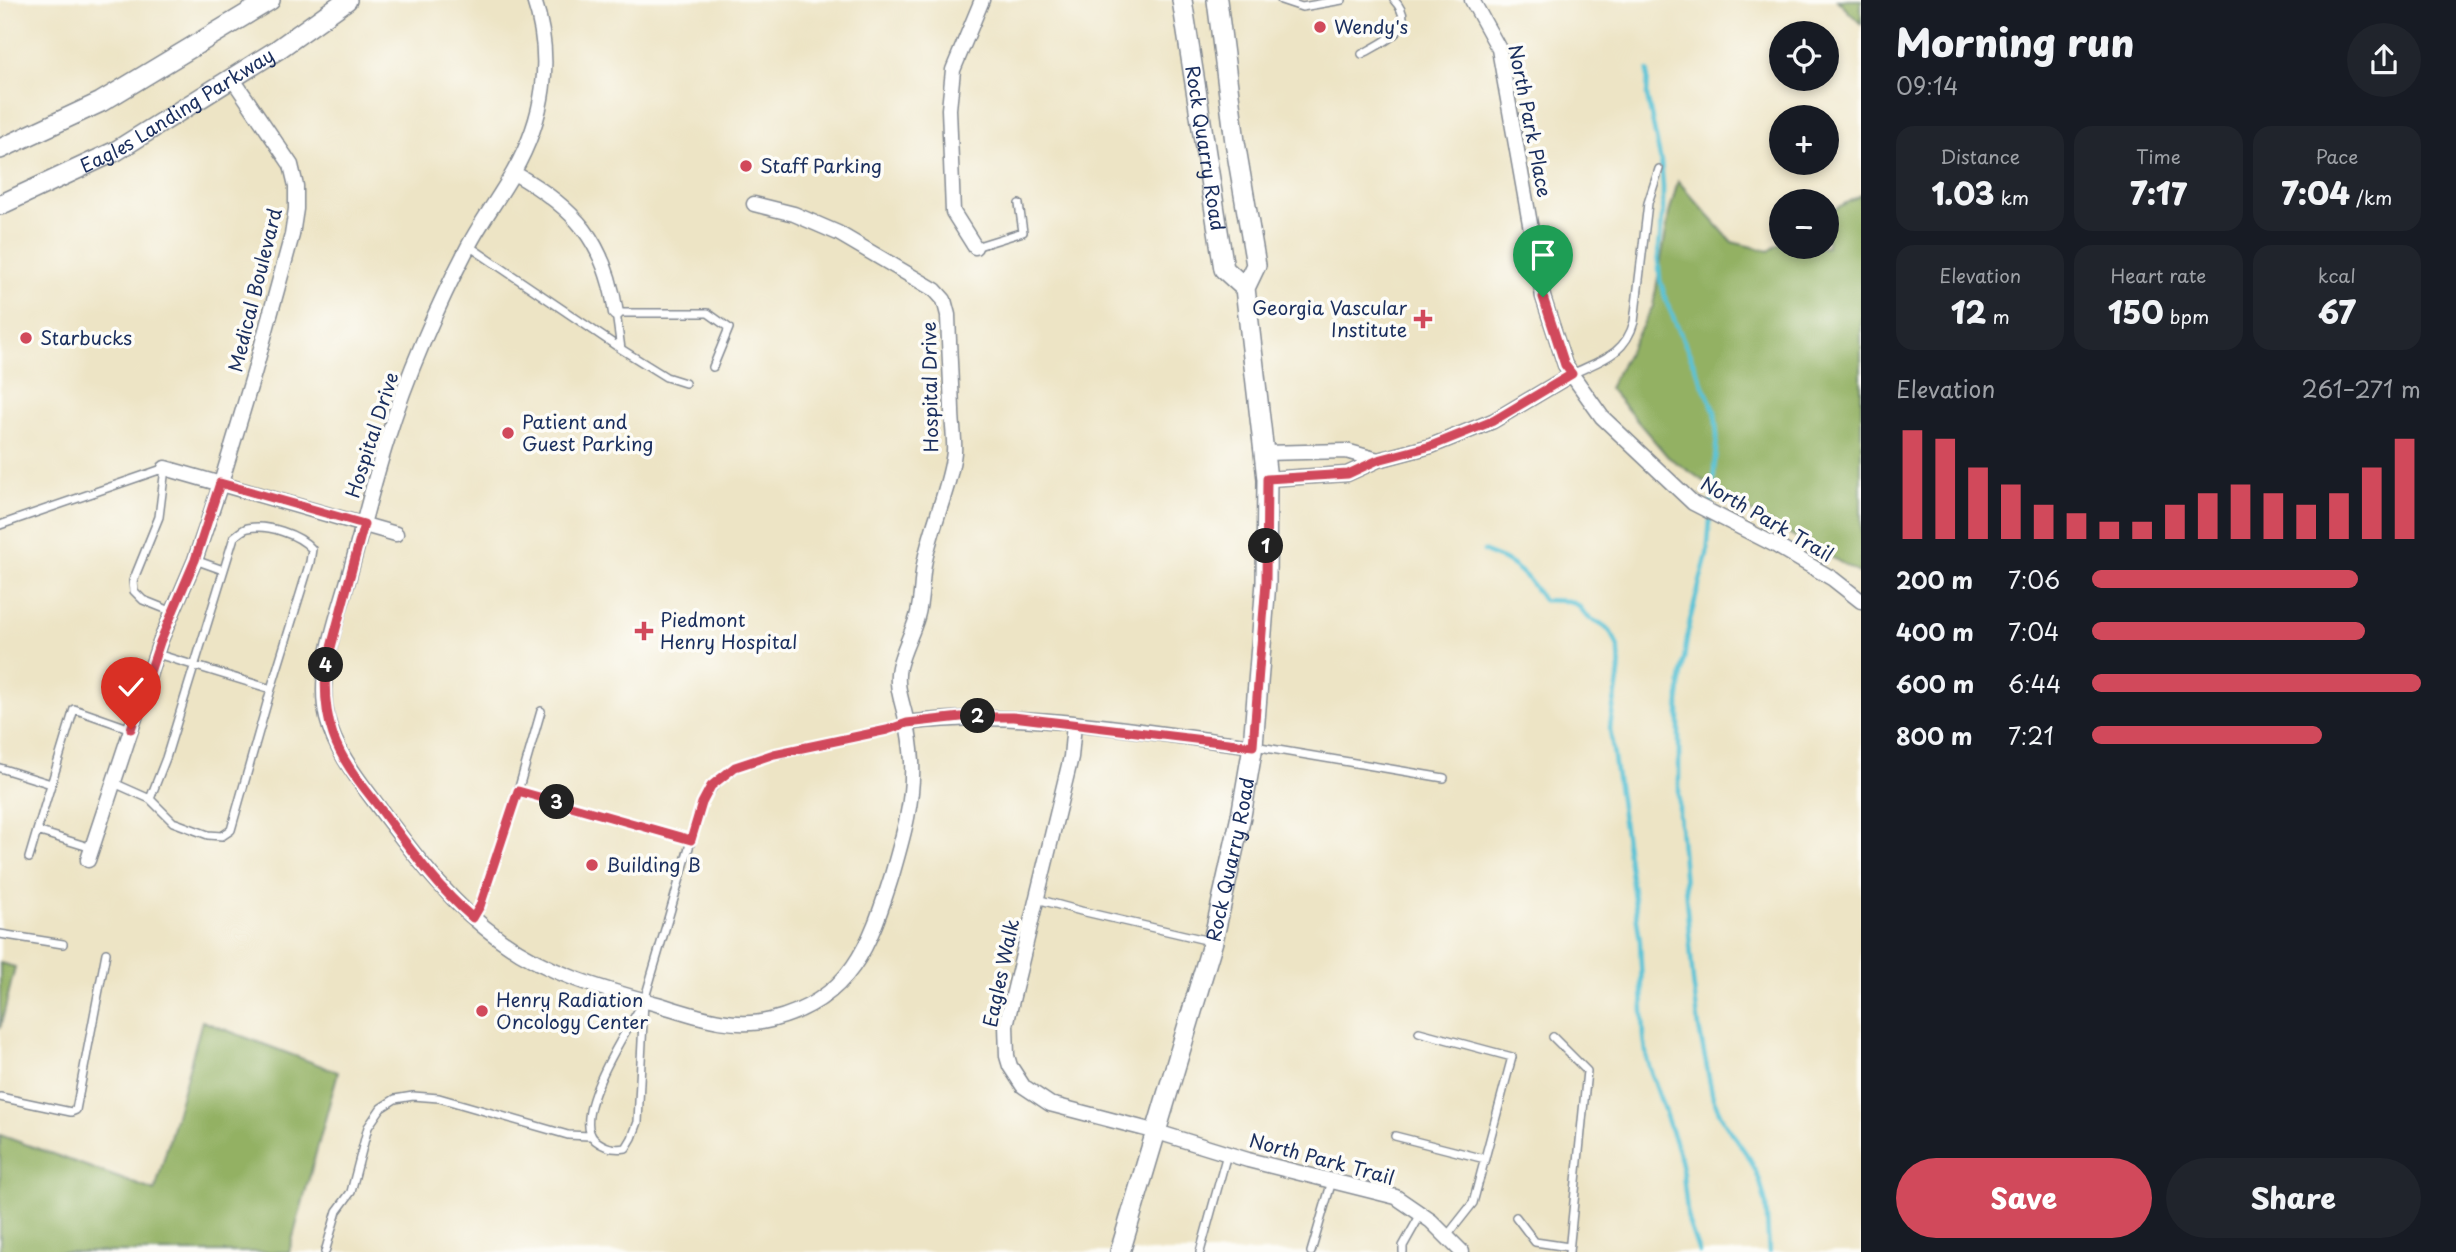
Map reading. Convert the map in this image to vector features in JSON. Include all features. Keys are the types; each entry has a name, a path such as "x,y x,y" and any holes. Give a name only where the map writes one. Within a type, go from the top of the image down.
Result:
{"street":[{"path":"0,149 101,103 270,0"},
{"name":"Eagles Landing Parkway","path":"0,205 116,151 277,50 347,0"},
{"name":"Hospital Drive","path":"534,0 545,49 544,88 536,120 513,173 469,246 401,398 387,439 326,666 326,714 334,738 349,767 422,865 473,918 511,947 556,972 582,982 717,1021 746,1024 779,1018 810,1005 829,992 850,973 865,950 878,921 908,817 912,774 907,723 897,684 898,670 918,616 924,566 954,452 948,315 944,300 935,290 838,233 794,214 754,204"},
{"path":"975,247 953,212 949,109 953,70 982,0"},
{"name":"Rock Quarry Road","path":"1182,0 1224,269 1245,288"},
{"name":"Rock Quarry Road","path":"1120,1252 1213,942 1241,816 1253,746 1266,582 1267,479 1245,288 1256,265 1235,142 1217,0"},
{"name":"North Park Place","path":"1472,0 1499,49 1543,297 1565,365 1572,374"},
{"name":"Medical Boulevard","path":"90,854 156,653 195,560 256,370 292,235 296,186 291,165 232,78"},
{"path":"513,173 557,200 581,224 606,270 616,313"},
{"path":"1267,479 1348,474 1378,460 1431,446 1482,426 1572,374"},
{"name":"North Park Trail","path":"1572,374 1602,417 1693,502 1833,579 1861,601"},
{"path":"1264,453 1346,451 1378,460"},
{"path":"165,468 396,534"},
{"path":"907,723 982,716 1013,717 1253,746"},
{"name":"Eagles Walk","path":"1074,724 1070,757 1009,1005 1006,1035 1008,1062 1023,1086 1049,1104 1157,1132"},
{"name":"North Park Trail","path":"1157,1132 1227,1154 1396,1197 1421,1214 1462,1252"}],"lane":[{"path":"1281,0 1302,7 1342,0"},
{"path":"1362,54 1397,33 1403,22 1400,7 1394,0"},
{"path":"1572,374 1618,351 1628,339 1634,322 1648,203 1658,169"},
{"path":"975,247 1023,232 1019,204"},
{"path":"469,246 621,349 666,377 685,383"},
{"path":"621,349 616,313 708,313 729,328 713,367"},
{"path":"0,525 165,468 159,517 133,581 134,591 143,600 173,612"},
{"path":"114,783 150,799 173,822 208,835 222,836 231,830 310,562 312,548 305,540 265,527 245,528 233,537 166,758 150,799"},
{"path":"195,560 223,570"},
{"path":"156,653 271,689"},
{"path":"29,858 74,709 131,729"},
{"path":"473,918 480,906 518,791 541,711"},
{"path":"325,1252 337,1211 351,1192 368,1127 381,1108 395,1099 413,1096 439,1098 568,1135 590,1136 601,1145 614,1150 626,1148 638,1122 644,1001 702,803 711,786 735,767 774,754 887,730 907,723"},
{"path":"1253,746 1444,778"},
{"path":"0,768 51,784"},
{"path":"518,791 691,840"},
{"path":"37,831 90,854"},
{"path":"1037,898 1213,942"},
{"path":"0,934 63,944"},
{"path":"0,1097 71,1112 76,1110 106,953"},
{"path":"590,1136 588,1122 593,1096 644,1001"},
{"path":"1419,1032 1512,1056 1474,1202 1447,1237"},
{"path":"1516,1217 1535,1242 1569,1249 1587,1071 1553,1038"},
{"path":"1395,1136 1485,1159"},
{"path":"1200,1252 1227,1154"},
{"path":"1311,1252 1332,1181"},
{"path":"1403,1252 1403,1246 1421,1214"}],"green space":[{"path":"1837,0 1861,0 1861,24"},
{"path":"1678,181 1732,242 1769,251 1769,259 1839,259 1839,207 1861,195 1861,574 1744,508 1668,457 1609,388 1653,306 1669,214"},
{"path":"0,963 15,967 0,1029"},
{"path":"202,1021 338,1072 289,1252 0,1252 0,1135 155,1191"}],"waterway":[{"path":"1648,71 1647,96 1661,162 1663,186 1658,257 1660,280 1667,303 1715,412 1717,436 1707,555 1689,624 1679,695 1679,814 1693,981 1713,1098 1723,1120 1750,1159 1760,1181 1766,1204 1769,1252"},
{"path":"1484,551 1517,568 1543,600 1569,601 1579,606 1585,615 1607,629 1616,643 1620,666 1610,729 1640,941 1647,1060 1678,1151 1688,1221 1699,1252"}],"place":[{"name":"Wendy's","path":"1320,27"},
{"name":"Staff Parking","path":"746,166"},
{"name":"Georgia Vascular Institute","path":"1423,319"},
{"name":"Starbucks","path":"26,338"},
{"name":"Patient and Guest Parking","path":"508,433"},
{"name":"Piedmont Henry Hospital","path":"644,631"},
{"name":"Building B","path":"592,865"},
{"name":"Henry Radiation Oncology Center","path":"482,1011"}],"route":[{"path":"131,729 160,642 195,560 220,483 364,524 326,666 326,714 334,738 349,767 422,865 473,918 480,906 518,791 691,840 702,803 711,786 735,767 754,759 887,730 907,723 961,717 1013,717 1253,746 1266,582 1267,479 1348,474 1378,460 1431,446 1493,421 1572,374 1565,365 1543,297"}]}
